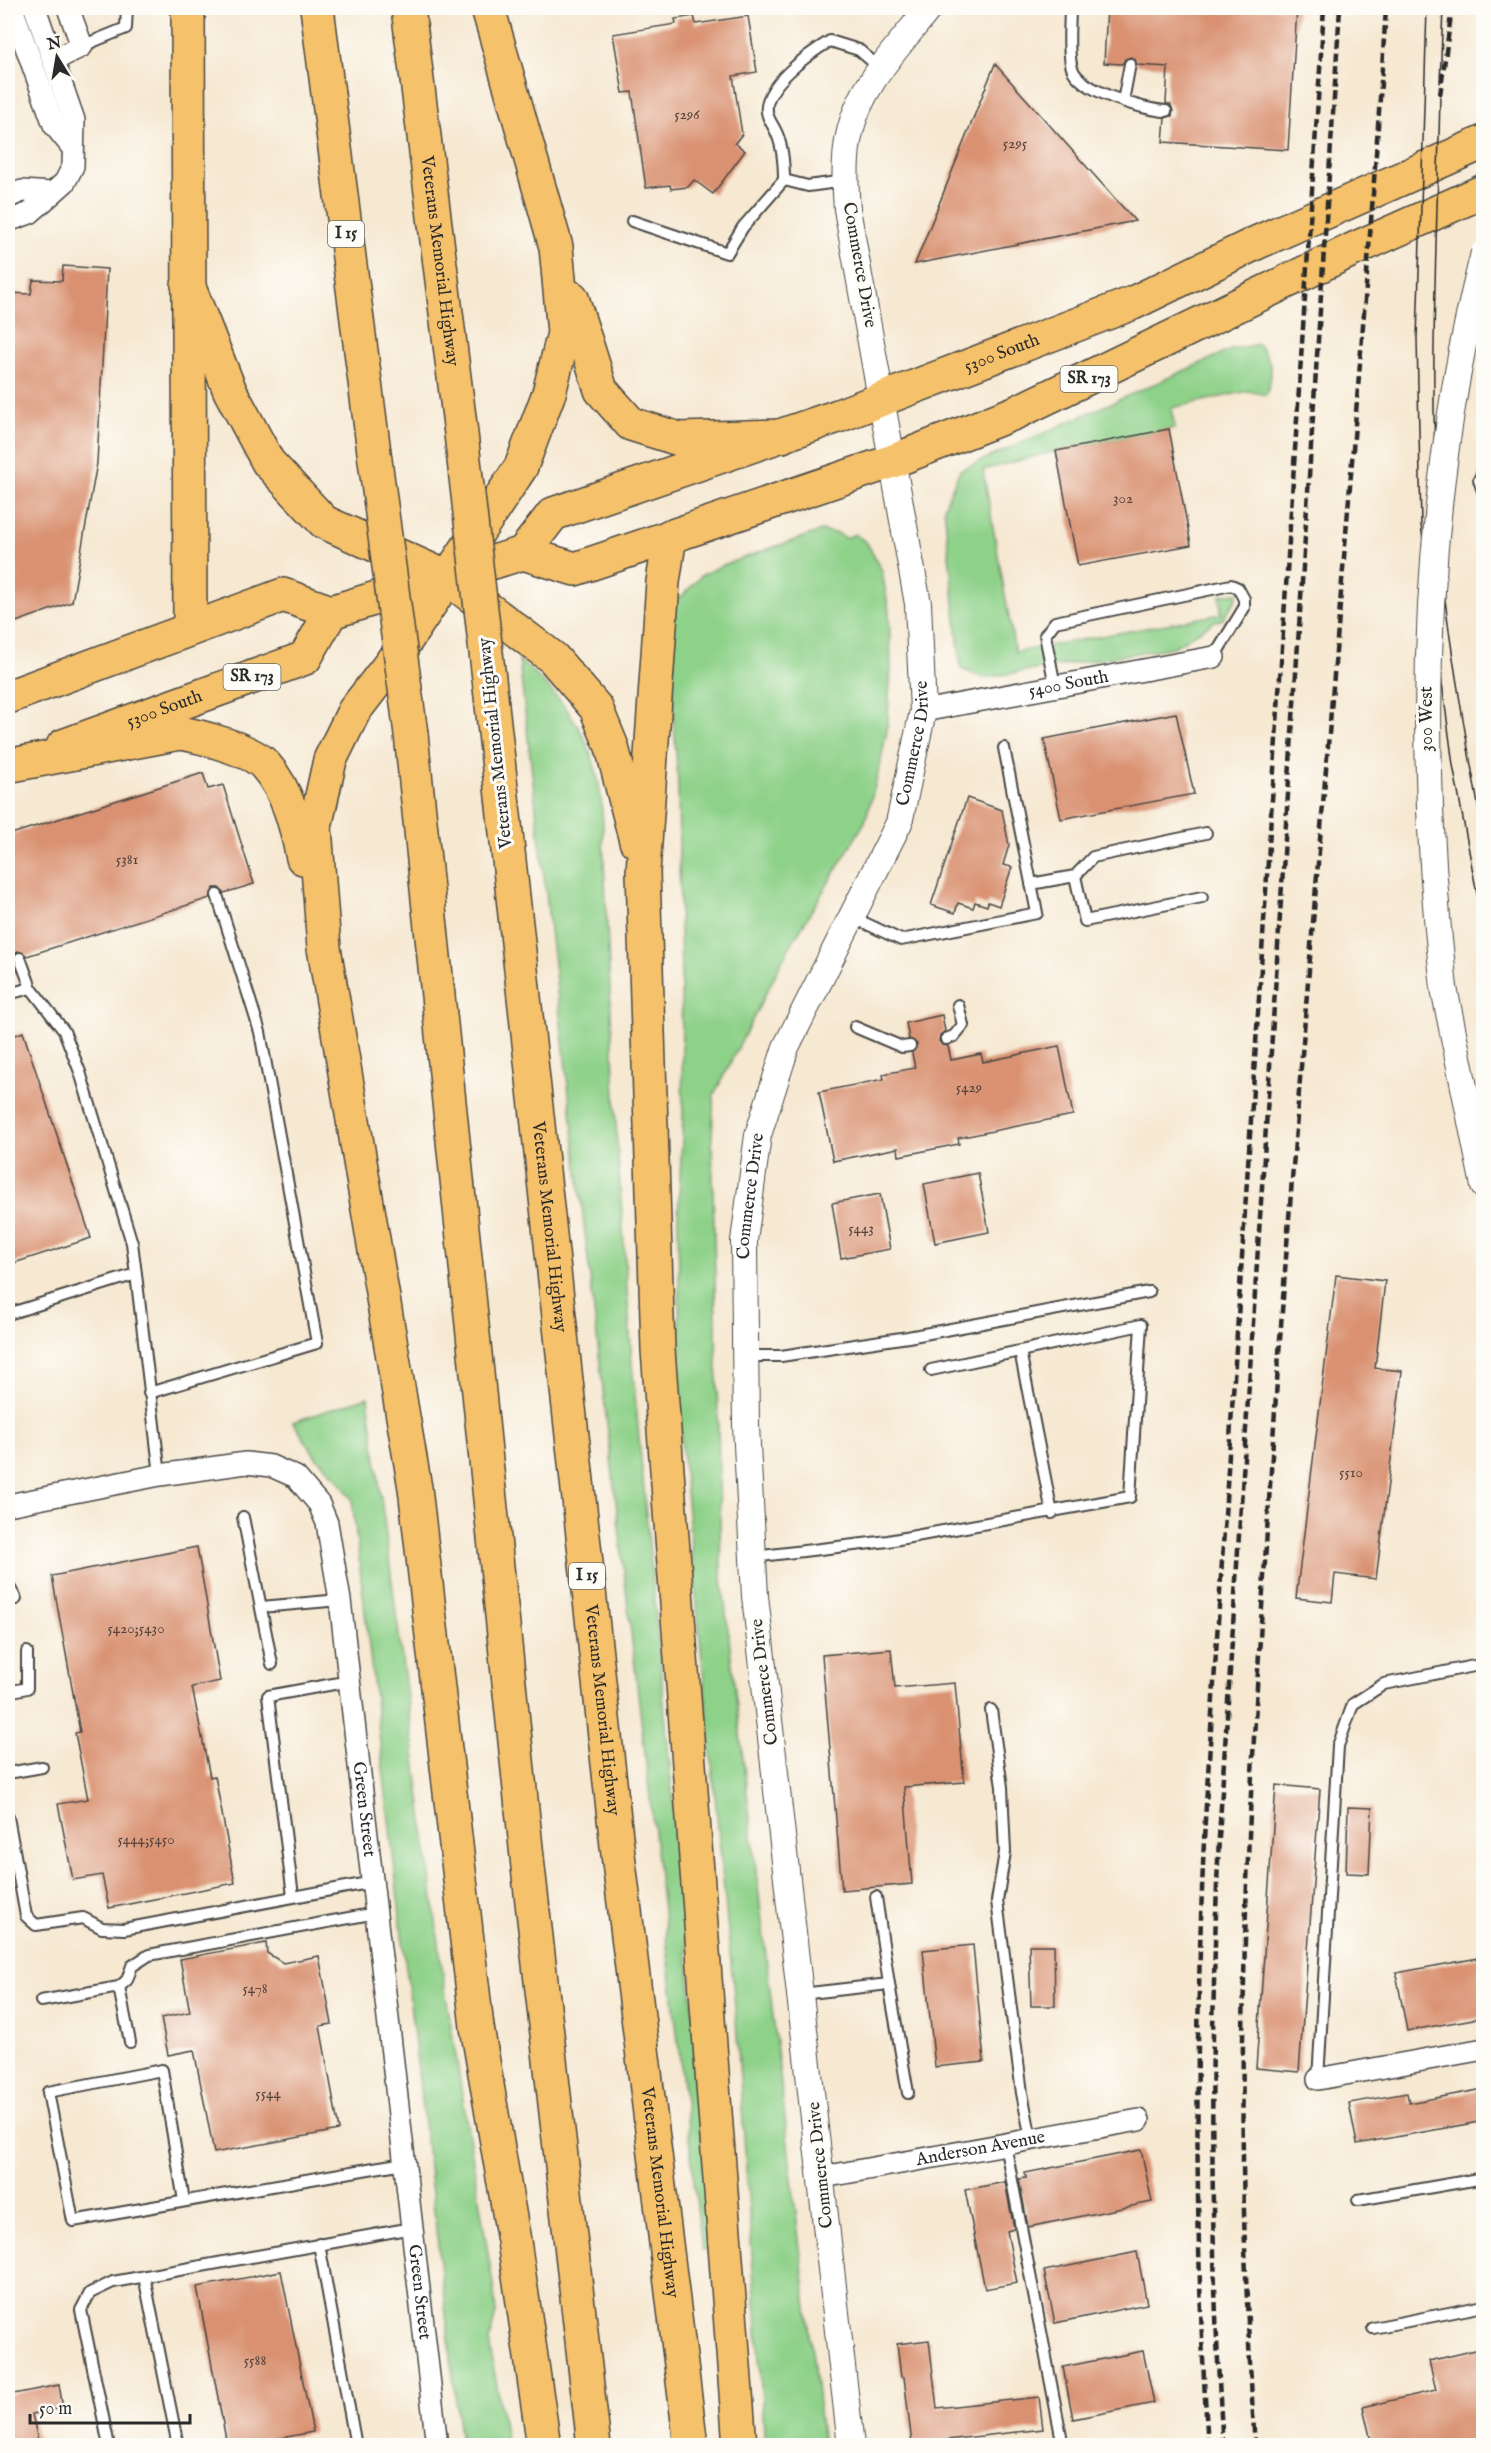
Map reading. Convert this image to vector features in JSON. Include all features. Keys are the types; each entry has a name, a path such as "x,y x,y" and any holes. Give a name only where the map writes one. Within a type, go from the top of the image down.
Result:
{"main road":[{"path":"188,8 190,629"},
{"name":"I 15","path":"317,8 411,734 527,1856 594,2445"},
{"name":"Veterans Memorial Highway","path":"408,8 492,705 617,1846 691,2445"},
{"path":"488,8 556,247 601,390 631,424 679,439 782,436"},
{"name":"5300 South","path":"523,553 553,514 782,436 1133,303 1256,243 1484,142"},
{"name":"SR 173","path":"523,553 574,569 893,461 1017,412 1354,249 1484,191"},
{"path":"324,948 315,827 330,760 354,711 391,663 521,467 549,393 564,333 556,247"},
{"path":"188,285 230,391 268,462 324,522 446,577 553,658 596,708 612,747 643,872"},
{"path":"670,536 663,582 643,872 658,1350 740,2445"},
{"path":"8,697 283,595 331,612 523,553"},
{"name":"5300 South","path":"10,765 305,658 331,612"},
{"path":"10,765 180,733 207,737 264,764 292,810 324,948 415,1488 477,2027 544,2445"}],"street":[{"path":"8,221 30,213 52,193 70,174 74,156 71,146 54,125 12,8"},
{"path":"35,8 74,120 71,146"},
{"path":"54,60 82,45 68,8"},
{"name":"Commerce Drive","path":"851,2445 753,1557 746,1426 744,1241 758,1136 786,1047 899,822 923,711 918,604 847,209 845,181 849,135 865,94 918,11"},
{"path":"8,197 22,192 52,193"},
{"name":"300 West","path":"1484,253 1461,352 1448,431 1430,590 1426,750 1429,829 1444,988 1484,1186"},
{"name":"5400 South","path":"923,711 1214,657"},
{"name":"Green Street","path":"8,1505 246,1462 271,1466 296,1477 319,1504 327,1524 340,1600 436,2445"},
{"path":"1318,2079 1484,2049"},
{"name":"Anderson Avenue","path":"823,2177 1139,2120"}],"lane":[{"path":"82,45 126,28 127,8"},
{"path":"1070,8 1072,69 1081,79 1124,101 1148,110 1166,111"},
{"path":"632,221 727,253 743,227 784,180 779,139 766,110 779,82 814,50 830,41 859,50 881,69"},
{"path":"1124,101 1130,64"},
{"path":"784,180 808,186 845,181"},
{"path":"1484,470 1479,480 1484,494"},
{"path":"1055,686 1045,635 1054,622 1231,585 1238,588 1244,599 1244,608 1214,657"},
{"path":"852,917 901,940 1037,913 1004,748"},
{"path":"1031,885 1075,876 1093,857 1206,833"},
{"path":"1075,876 1085,921 1202,897"},
{"path":"149,1393 317,1343 261,1032 217,896"},
{"path":"20,958 32,988 64,1031 80,1072 132,1244 160,1476"},
{"path":"8,994 32,988"},
{"path":"946,1039 954,1036 963,1025 958,1005"},
{"path":"855,1026 902,1047 910,1046"},
{"path":"8,1314 136,1274"},
{"path":"745,1356 781,1356 908,1337 1149,1292"},
{"path":"753,1557 888,1541 1130,1497 1141,1325 931,1370"},
{"path":"1020,1351 1052,1512"},
{"path":"243,1517 272,1664"},
{"path":"8,1585 16,1599"},
{"path":"261,1607 340,1600"},
{"path":"8,1692 27,1688 27,1652"},
{"path":"1318,2079 1338,1746 1353,1704 1384,1684 1484,1664"},
{"path":"293,1896 268,1696 350,1681"},
{"path":"991,1710 1002,1787 1005,1852 997,1901 1022,2093 1031,2139"},
{"path":"8,1773 42,1767"},
{"path":"8,1817 26,1916 36,1925 83,1918 102,1928 124,1929 373,1882"},
{"path":"876,1897 908,2093"},
{"path":"41,2001 119,1987 128,1980 132,1966 149,1955 376,1913"},
{"path":"801,1994 890,1984"},
{"path":"119,1987 130,2042"},
{"path":"184,2202 162,2070 48,2092 73,2221 184,2202 405,2163"},
{"path":"1005,2144 1063,2445"},
{"path":"1358,2200 1484,2178"},
{"path":"109,2445 81,2310 90,2293 112,2282 412,2228"},
{"path":"319,2244 356,2445"},
{"path":"144,2276 178,2445"},
{"path":"1373,2328 1484,2306"}],"green space":[{"path":"1258,344 1267,357 1271,369 1266,395 1248,391 1171,408 1175,428 1056,451 983,470 1015,652 1221,614 1220,595 1237,593 1237,598 1222,620 1215,621 1174,647 983,678 961,669 944,507 960,470 1233,349"},
{"path":"821,531 837,533 846,538 855,534 867,543 882,571 889,611 891,666 887,731 865,822 789,948 714,1095 712,1136 721,1570 823,2445 765,2445 735,2005 681,1439 678,1216 683,1119 678,784 669,651 676,596 680,598 702,575 723,565"},
{"path":"519,660 558,699 573,718 585,739 599,784 602,810 617,1141 632,1363 715,2248 702,2250"},
{"path":"368,1397 444,1983 493,2284 496,2312 489,2341 507,2445 461,2445 352,1499 338,1479 316,1457 293,1422"}],"building":[{"path":"1107,8 1297,8 1288,150 1163,142 1165,118 1172,116 1173,111 1171,105 1166,103 1168,67 1137,65 1135,59 1131,57 1125,59 1122,64 1104,63"},
{"path":"694,16 696,24 748,16 757,72 733,76 742,134 735,143 745,151 713,194 694,180 688,187 671,189 670,185 646,188 632,92 623,93 613,34 676,24 675,19"},
{"path":"995,64 1135,221 915,264"},
{"path":"63,266 107,269 97,463 72,602 8,625 8,293 31,294 33,280 62,281"},
{"path":"1169,429 1191,545 1078,566 1056,451"},
{"path":"1176,713 1194,794 1061,819 1044,739"},
{"path":"203,773 208,789 223,785 254,884 224,893 219,888 214,888 210,898 27,956 18,951 14,954 13,960 8,962 8,835"},
{"path":"967,798 1002,810 1009,845 1003,865 1012,867 999,906 988,902 987,906 975,902 973,908 958,903 955,913 931,905"},
{"path":"942,1015 945,1031 940,1035 939,1041 942,1045 948,1046 951,1060 981,1054 983,1062 1059,1046 1073,1115 958,1138 959,1144 899,1156 898,1148 833,1161 819,1092 884,1079 883,1074 915,1068 912,1053 917,1044 909,1039 906,1023"},
{"path":"23,1032 91,1238 8,1265 8,1038"},
{"path":"978,1173 989,1232 935,1243 924,1184"},
{"path":"880,1194 890,1249 841,1258 832,1203"},
{"path":"1336,1275 1385,1281 1375,1368 1402,1371 1376,1579 1335,1574 1332,1602 1296,1598"},
{"path":"197,1547 220,1681 192,1687 210,1777 215,1776 235,1883 109,1908 102,1875 73,1880 58,1804 88,1799 75,1733 80,1732 52,1576"},
{"path":"891,1649 895,1688 955,1683 964,1782 904,1787 912,1884 842,1890 822,1655"},
{"path":"1276,1785 1320,1789 1299,2072 1256,2068"},
{"path":"1348,1807 1372,1808 1369,1874 1346,1873"},
{"path":"266,1943 267,1953 283,1963 319,1956 332,2024 320,2026 339,2130 214,2153 194,2050 168,2055 161,2018 190,2012 180,1959"},
{"path":"973,1945 984,2062 935,2067 923,1950"},
{"path":"1029,1945 1054,1945 1055,2006 1031,2006"},
{"path":"1484,1957 1484,2017 1407,2031 1396,1973"},
{"path":"1484,2089 1484,2121 1357,2144 1349,2103 1407,2093 1409,2103"},
{"path":"1141,2150 1152,2202 1028,2227 1019,2179 1026,2178 1025,2173"},
{"path":"1005,2182 1014,2229 1007,2231 1017,2283 985,2289 965,2190"},
{"path":"1137,2252 1147,2304 1055,2323 1044,2271"},
{"path":"281,2271 313,2432 244,2445 227,2445 197,2287"},
{"path":"929,2340 937,2408 1039,2397 1043,2429 912,2444 904,2377 901,2377 897,2344"},
{"path":"1484,2348 1484,2445 1372,2445 1363,2407 1436,2390 1429,2361"},
{"path":"1143,2351 1154,2403 1073,2419 1063,2367"},
{"path":"59,2385 63,2408 32,2414 39,2445 8,2445 8,2395"}],"tram line":[{"path":"1427,8 1417,339 1421,525 1453,765 1484,932"},
{"path":"1440,83 1443,8"},
{"path":"1440,95 1434,364 1438,525 1451,644 1484,839"}],"railway":[{"path":"1208,2446 1198,2211 1199,1976 1205,1820 1324,8"},
{"path":"1223,2446 1215,2294 1212,2141 1219,1837 1340,8"},
{"path":"1255,2446 1249,2345 1243,2142 1244,1966 1254,1740 1286,1261 1360,366 1386,8"},
{"path":"1440,95 1452,8"}]}
